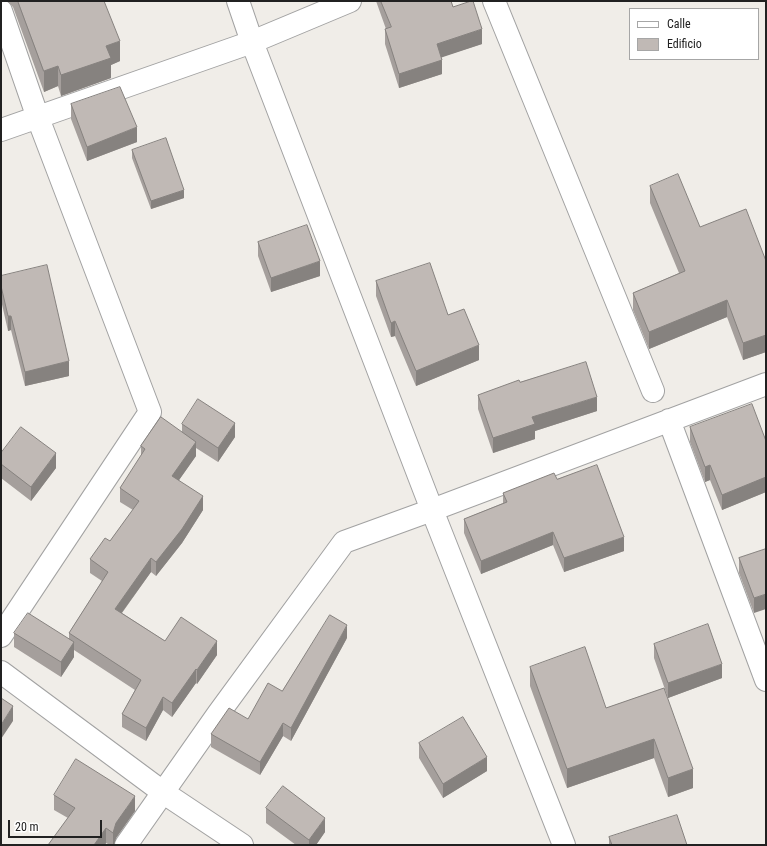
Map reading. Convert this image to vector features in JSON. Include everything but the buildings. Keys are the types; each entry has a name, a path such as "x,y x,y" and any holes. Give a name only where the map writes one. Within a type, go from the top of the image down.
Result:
{"street":[{"path":"238,1 252,42 432,510 564,845"},
{"path":"1,130 252,42 350,1"},
{"path":"494,1 653,391"},
{"path":"1,11 38,118 150,412 1,636"},
{"path":"126,845 344,542 766,384"},
{"path":"669,420 766,680"},
{"path":"1,672 164,793 242,845"}]}
